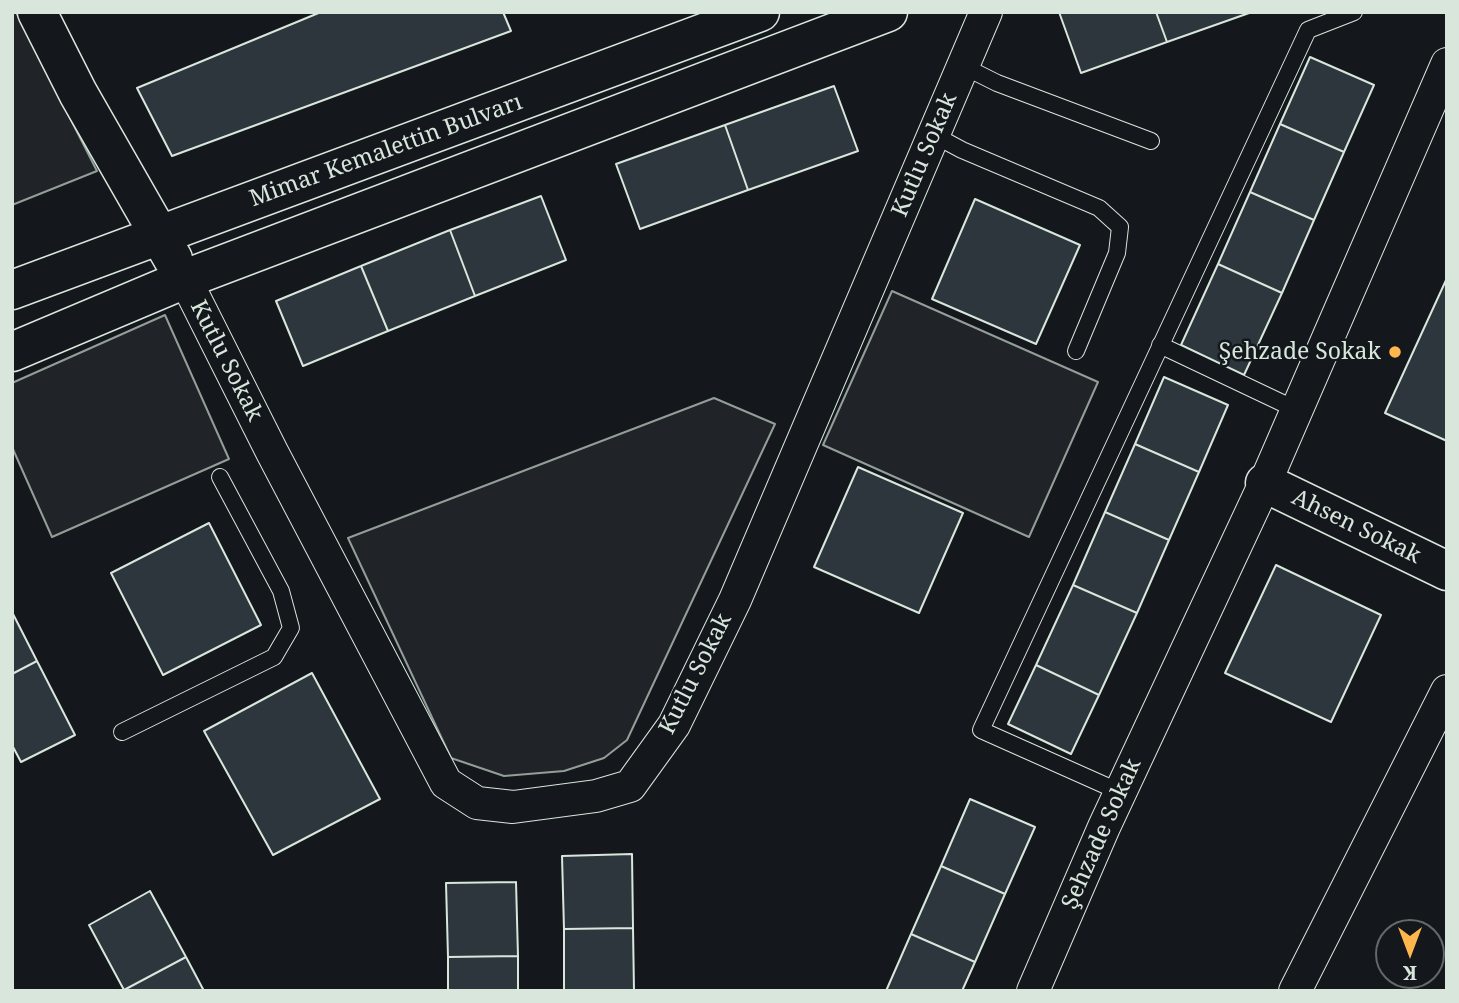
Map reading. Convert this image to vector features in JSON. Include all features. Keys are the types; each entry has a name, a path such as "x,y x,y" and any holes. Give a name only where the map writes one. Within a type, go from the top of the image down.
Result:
{"main road":[{"path":"37,12 78,93 184,279"},
{"name":"Mimar Kemalettin Bulvarı","path":"12,290 760,12"},
{"path":"12,352 184,279 888,12"},
{"name":"Ahsen Sokak","path":"1265,483 1447,571"}],"street":[{"name":"Kutlu Sokak","path":"184,279 446,783 477,803 513,807 596,796 630,786 674,725 735,600 986,12"},
{"name":"Şehzade Sokak","path":"1033,991 1120,792 1265,483 1447,64"},
{"path":"1295,991 1447,691"}],"lane":[{"path":"1120,792 981,730 1308,30 1354,12"},
{"path":"963,66 997,83 1151,141"},
{"path":"934,135 962,150 1100,208 1120,227 1117,253 1076,351"},
{"path":"1160,345 1297,410"},
{"path":"122,732 274,657 291,628 281,591 220,477"}],"shaded area":[{"path":"12,12 16,12 97,171 12,205"},
{"path":"892,291 1098,382 1029,537 823,445"},
{"path":"165,315 229,459 52,537 12,447 12,383"},
{"path":"714,398 775,424 627,740 604,758 564,771 504,776 451,758 348,538"}],"building":[{"path":"321,12 503,12 511,31 172,156 137,88"},
{"path":"1059,12 1156,12 1167,42 1081,73"},
{"path":"1156,12 1252,12 1167,42"},
{"path":"1310,57 1374,85 1344,152 1280,124"},
{"path":"834,86 858,151 748,190 725,125"},
{"path":"1280,124 1344,152 1314,220 1250,192"},
{"path":"725,125 748,190 640,229 616,164"},
{"path":"1250,192 1314,220 1282,293 1218,264"},
{"path":"541,196 566,260 475,296 450,230"},
{"path":"975,199 1080,245 1036,344 932,299"},
{"path":"450,230 475,296 388,331 361,266"},
{"path":"1218,264 1282,293 1244,375 1181,345"},
{"path":"361,266 388,331 303,366 276,301"},
{"path":"1447,278 1447,441 1385,413"},
{"path":"1164,377 1228,405 1199,472 1135,444"},
{"path":"1135,444 1199,472 1169,540 1105,512"},
{"path":"858,467 963,513 919,613 814,567"},
{"path":"1105,512 1169,540 1137,613 1073,585"},
{"path":"209,523 261,625 163,675 111,573"},
{"path":"1276,565 1381,615 1331,722 1225,673"},
{"path":"1073,585 1137,613 1099,695 1036,665"},
{"path":"12,612 37,661 12,674"},
{"path":"37,661 75,735 21,762 12,745 12,674"},
{"path":"1036,665 1099,695 1071,754 1008,724"},
{"path":"312,673 380,799 273,855 204,731"},
{"path":"970,799 1035,827 1005,894 941,866"},
{"path":"632,854 633,928 564,929 562,856"},
{"path":"941,866 1005,894 975,962 911,934"},
{"path":"516,882 518,956 448,957 446,883"},
{"path":"150,891 186,957 124,990 89,925"},
{"path":"633,928 634,991 564,991 564,929"},
{"path":"911,934 975,962 962,991 886,991"},
{"path":"518,956 518,991 448,991 448,957"},
{"path":"186,957 204,991 124,990"}],"place":[{"name":"Şehzade Sokak","path":"1395,352"}]}
